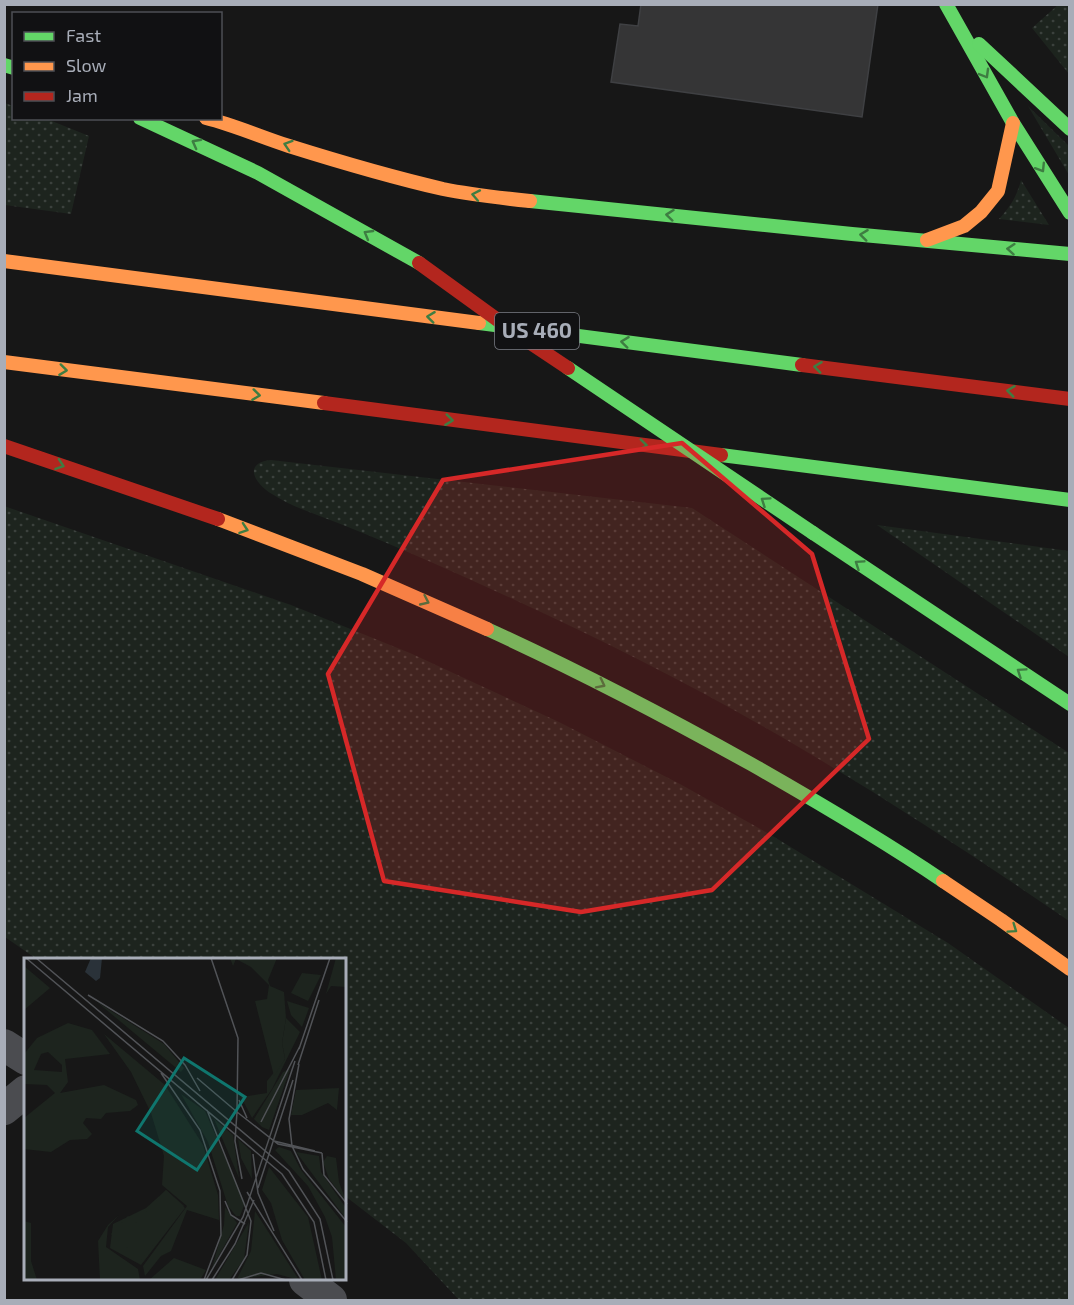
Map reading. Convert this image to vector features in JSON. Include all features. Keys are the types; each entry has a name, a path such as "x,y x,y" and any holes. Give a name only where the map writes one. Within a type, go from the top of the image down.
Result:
{"main road":[{"path":"946,4 1013,123 1070,213"},
{"path":"957,24 1070,129"},
{"path":"144,120 258,173 419,263 517,334 1070,704"},
{"path":"214,120 357,167 444,189 489,197 834,231 922,242 1070,254"},
{"path":"922,242 964,226 981,212 998,191 1013,123"},
{"name":"US 460","path":"4,261 1070,399"},
{"path":"4,362 1070,500"},
{"path":"4,446 283,542 408,593 561,663 656,711 790,786 965,896 1070,969"}],"street":[{"path":"4,1045 24,1058"},
{"path":"4,1109 24,1093"},
{"path":"306,1281 331,1300"}],"highlighted area":[{"path":"682,443 812,554 869,739 712,890 581,912 384,881 328,674 443,480"}],"shaded area":[{"path":"1059,4 1069,5 1069,74 1032,28"},
{"path":"5,103 12,106 12,120 49,120 89,136 71,214 5,205"},
{"path":"1028,106 1069,146 1069,175"},
{"path":"1021,180 1049,225 999,219 1013,201"},
{"path":"271,460 692,508 1069,753 1069,921 870,790 696,690 624,652 515,600 408,552 280,499 266,490 254,474 257,465"},
{"path":"4,506 291,605 410,653 559,722 680,784 771,835 948,943 1069,1028 1069,1300 459,1300 406,1243 346,1197 346,958 35,958 5,937"},
{"path":"877,525 1069,551 1069,657"}],"building":[{"path":"641,4 878,4 862,117 611,82 620,24 638,26"}],"traffic: fast":[{"path":"946,4 1013,123 1070,213"},
{"path":"979,44 1070,129"},
{"path":"4,65 12,67"},
{"path":"144,120 258,173 419,263"},
{"path":"530,201 1070,254"},
{"path":"479,323 802,365"},
{"path":"568,368 813,533"},
{"path":"721,455 1070,500"},
{"path":"813,533 1070,704"},
{"path":"487,629 587,677 719,746 848,821 943,881"}],"traffic: slow":[{"path":"213,120 308,152 443,189 530,201"},
{"path":"927,240 964,226 981,212 998,191 1013,123"},
{"path":"4,261 479,323"},
{"path":"4,362 324,403"},
{"path":"218,519 362,574 487,629"},
{"path":"943,881 1070,969"}],"traffic: jam":[{"path":"419,263 568,368"},
{"path":"802,365 1070,399"},
{"path":"324,403 721,455"},
{"path":"4,446 218,519"}]}
